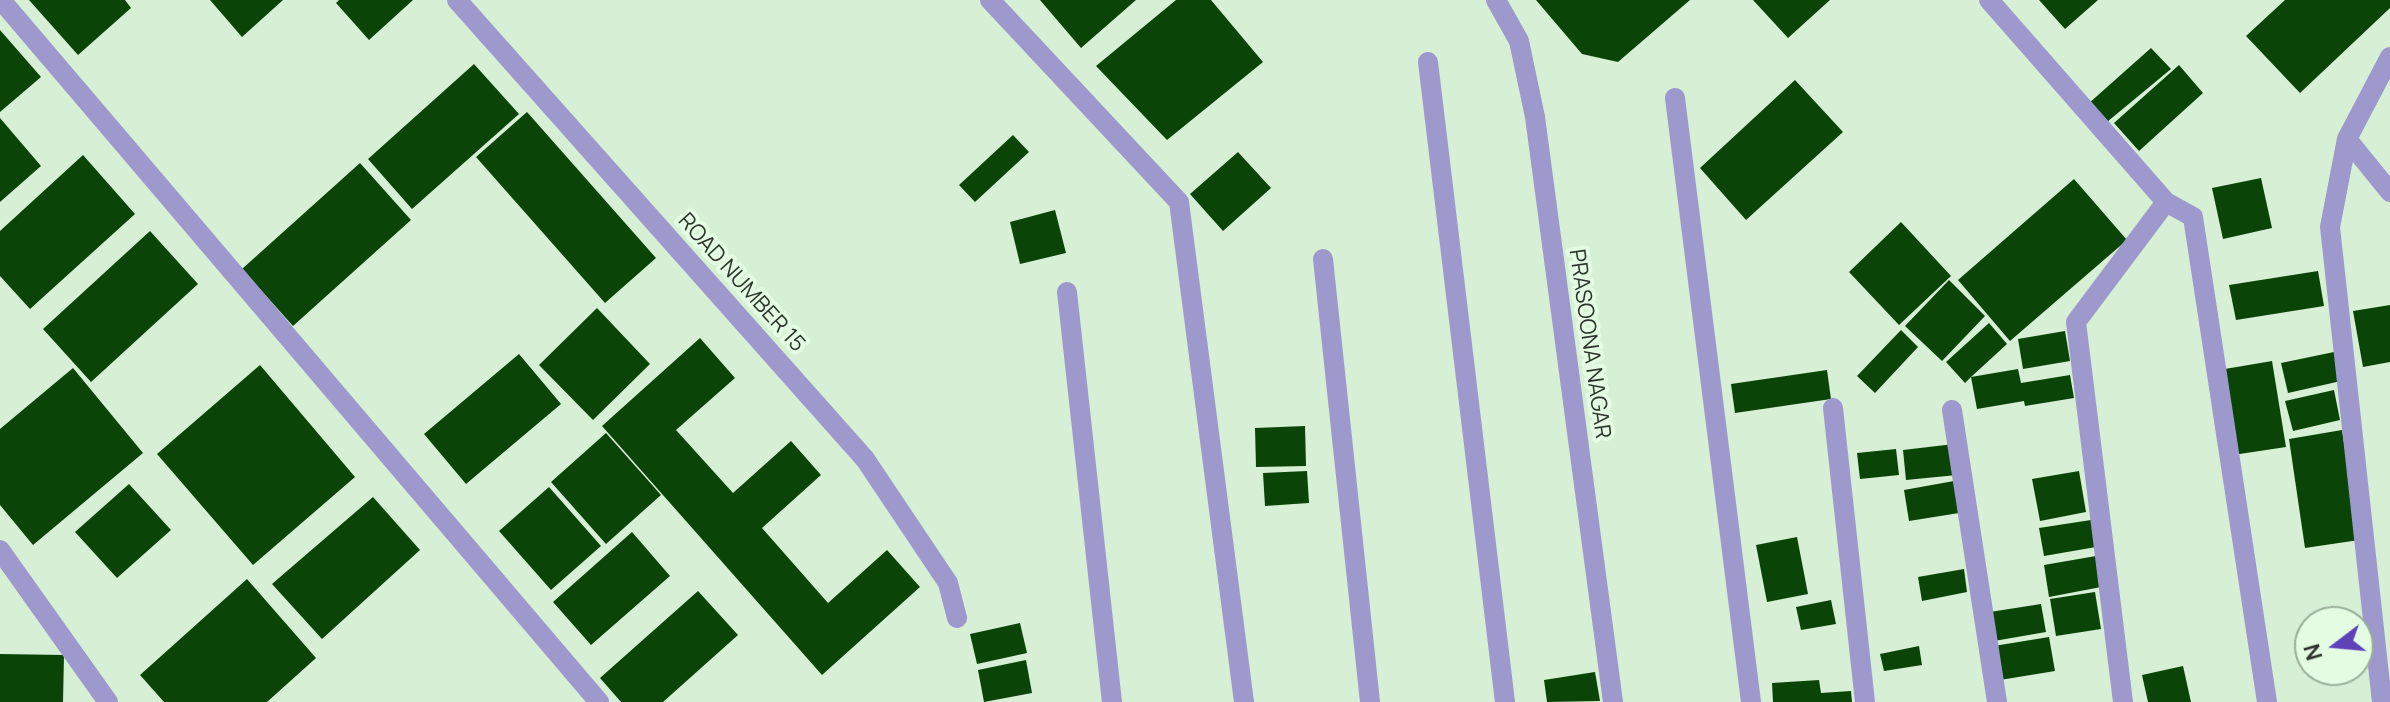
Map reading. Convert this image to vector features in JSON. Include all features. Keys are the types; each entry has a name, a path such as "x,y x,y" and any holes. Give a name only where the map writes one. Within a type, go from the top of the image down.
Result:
{"street":[{"path":"1,0 599,702"},
{"name":"ROAD NUMBER 15","path":"457,0 865,459 948,583 957,618"},
{"path":"990,0 1179,202 1244,702"},
{"name":"PRASOONA NAGAR","path":"1496,0 1519,41 1535,117 1613,702"},
{"path":"1989,0 2166,202 2193,217 2267,702"},
{"path":"2382,702 2330,227 2347,139 2390,57"},
{"path":"1428,62 1505,702"},
{"path":"1675,98 1751,702"},
{"path":"2347,139 2390,192"},
{"path":"2123,702 2076,322 2166,202"},
{"path":"1323,259 1370,702"},
{"path":"1067,292 1112,702"},
{"path":"1833,408 1865,702"},
{"path":"1952,410 1997,702"},
{"path":"0,550 108,702"}],"building":[{"path":"29,0 125,0 131,8 78,55"},
{"path":"210,0 283,0 242,37"},
{"path":"339,0 413,0 369,40 336,3"},
{"path":"1040,0 1136,0 1081,48"},
{"path":"1176,0 1211,0 1263,62 1167,140 1096,66"},
{"path":"1536,0 1690,0 1618,62 1582,54"},
{"path":"1753,0 1830,0 1788,38"},
{"path":"2039,0 2098,0 2065,29"},
{"path":"2285,0 2390,0 2390,8 2300,93 2246,36"},
{"path":"0,30 41,77 0,112"},
{"path":"2151,48 2171,69 2107,122 2088,104"},
{"path":"474,64 519,114 412,209 368,159"},
{"path":"2179,65 2203,93 2139,151 2114,123"},
{"path":"1795,80 1843,132 1746,220 1700,168"},
{"path":"527,112 656,258 605,303 476,157"},
{"path":"0,118 41,166 0,202"},
{"path":"1013,135 1029,152 975,202 959,185"},
{"path":"1238,152 1271,188 1223,231 1190,194"},
{"path":"83,155 135,214 30,309 0,276 0,231"},
{"path":"360,163 411,220 293,326 242,269"},
{"path":"2261,178 2272,228 2223,239 2212,188"},
{"path":"2074,179 2127,240 2010,341 1958,280"},
{"path":"1055,210 1066,253 1020,264 1010,222"},
{"path":"1901,222 1951,276 1899,325 1849,272"},
{"path":"150,231 198,284 91,382 43,329"},
{"path":"2318,271 2324,306 2236,320 2229,285"},
{"path":"1949,280 1985,316 1942,361 1905,326"},
{"path":"2390,305 2390,362 2363,367 2353,311"},
{"path":"597,308 650,364 593,420 539,365"},
{"path":"1989,323 2007,344 1965,383 1946,362"},
{"path":"1901,330 1918,347 1875,393 1857,376"},
{"path":"2065,331 2070,361 2023,369 2018,339"},
{"path":"700,338 735,378 676,430 733,493 791,441 821,475 762,528 828,603 887,550 920,587 822,675 602,426"},
{"path":"2334,352 2341,381 2288,393 2281,363"},
{"path":"519,354 561,404 466,484 424,434"},
{"path":"2272,361 2286,447 2233,455 2219,370"},
{"path":"260,365 355,477 253,565 157,454"},
{"path":"73,368 143,453 33,545 0,505 0,429"},
{"path":"2018,369 2021,383 2070,375 2074,398 2025,406 2024,401 1977,409 1971,377"},
{"path":"1827,370 1831,399 1735,413 1731,384"},
{"path":"2334,390 2340,420 2293,431 2285,401"},
{"path":"1305,426 1306,466 1256,467 1255,428"},
{"path":"2342,430 2359,540 2305,548 2289,439"},
{"path":"606,433 661,495 606,544 551,482"},
{"path":"1954,444 1957,475 1906,480 1903,450"},
{"path":"1896,449 1899,475 1860,479 1857,453"},
{"path":"1307,471 1309,503 1265,506 1263,473"},
{"path":"2079,471 2086,512 2040,521 2032,479"},
{"path":"1954,481 1959,513 1909,521 1904,490"},
{"path":"129,484 171,530 117,578 75,532"},
{"path":"549,487 601,546 551,590 499,531"},
{"path":"373,497 420,550 322,639 272,584"},
{"path":"2091,520 2096,547 2044,556 2039,528"},
{"path":"632,532 670,576 591,645 553,602"},
{"path":"1797,537 1808,594 1767,602 1756,545"},
{"path":"2096,556 2101,587 2049,597 2044,565"},
{"path":"1964,569 1967,592 1922,601 1918,577"},
{"path":"247,579 316,658 267,702 164,702 140,675"},
{"path":"698,591 738,635 663,702 621,702 600,678"},
{"path":"2095,592 2101,629 2056,636 2050,599"},
{"path":"1831,600 1836,624 1801,630 1796,607"},
{"path":"2041,604 2046,632 1994,641 1990,612"},
{"path":"1020,623 1027,653 977,664 970,634"},
{"path":"2049,637 2055,671 2000,680 1994,646"},
{"path":"1919,646 1922,665 1884,671 1880,654"},
{"path":"0,654 64,655 63,702 0,702"},
{"path":"1026,660 1032,693 984,702 978,670"},
{"path":"2183,666 2191,702 2148,702 2142,675"},
{"path":"1595,672 1600,701 1547,702 1544,680"},
{"path":"1819,680 1821,693 1851,691 1852,702 1773,702 1772,683"}]}
